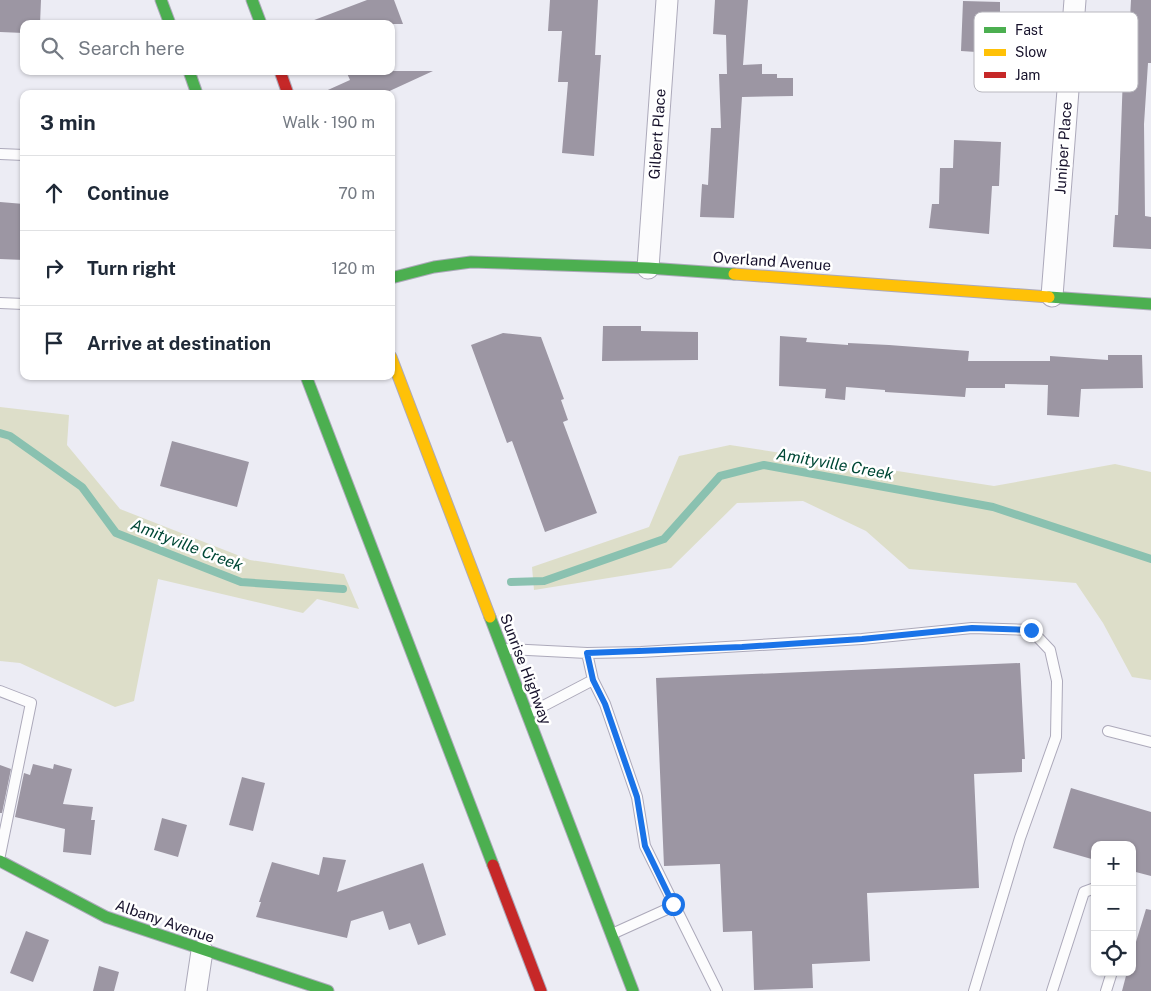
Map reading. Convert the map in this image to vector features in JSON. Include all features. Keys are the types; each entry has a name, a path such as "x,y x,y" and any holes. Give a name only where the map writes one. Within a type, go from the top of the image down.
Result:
{"main road":[{"path":"161,0 168,20"},
{"path":"252,0 260,20"},
{"path":"190,75 196,90"},
{"path":"281,75 287,90"},
{"name":"Overland Avenue","path":"395,277 434,267 470,262 648,268 1151,304"},
{"name":"Sunrise Highway","path":"395,368 633,991"},
{"path":"308,380 541,991"},
{"name":"Albany Avenue","path":"0,861 106,917 202,951 328,991"}],"street":[{"name":"Gilbert Place","path":"648,268 667,0"},
{"name":"Juniper Place","path":"1052,296 1068,92"},
{"path":"196,991 202,951"}],"lane":[{"path":"0,154 20,155"},
{"path":"0,303 20,304"},
{"path":"502,649 587,653 742,647 862,639 972,628 1031,630 1050,650 1057,681 1056,737 1020,838 974,991"},
{"path":"587,653 593,680 605,704 637,797 645,846 717,991"},
{"path":"528,715 593,680"},
{"path":"0,691 31,703 0,855"},
{"path":"1108,732 1151,742"},
{"path":"1052,991 1084,892 1091,889"},
{"path":"611,934 674,906"},
{"path":"1106,991 1111,976"}],"green space":[{"path":"0,407 69,415 67,445 120,509 250,560 344,574 359,609 317,599 303,613 158,579 134,701 115,707 20,663 0,661"},
{"path":"730,445 994,486 1115,464 1151,472 1151,680 1132,677 1103,623 1076,583 909,569 866,531 803,501 737,503 671,568 534,590 532,567 649,527 679,456"}],"building":[{"path":"0,0 41,0 40,20 20,20 20,33 0,32"},
{"path":"367,0 394,0 403,24 395,24 395,20 314,20"},
{"path":"550,0 598,0 595,55 601,55 594,156 562,153 568,82 558,82 562,31 548,31"},
{"path":"715,0 748,0 743,65 762,64 762,74 777,74 777,78 793,78 793,96 742,97 734,218 700,217 702,184 708,185 711,128 721,128 719,74 727,74 726,35 713,34"},
{"path":"1131,0 1151,0 1151,63 1148,63 1144,124 1145,216 1151,217 1151,249 1113,247 1115,215 1118,215 1122,92 1138,92 1138,12 1130,12"},
{"path":"963,1 1000,2 1000,12 974,12 974,52 961,51"},
{"path":"395,71 433,71 392,90 328,90 350,80 348,75 395,75"},
{"path":"954,140 1001,142 999,186 992,186 989,234 929,228 932,204 939,204 940,168 953,168"},
{"path":"0,202 20,204 20,260 0,259"},
{"path":"603,326 641,326 641,331 698,332 698,360 602,361"},
{"path":"503,333 541,337 564,399 561,400 568,420 563,422 597,513 545,532 512,441 507,443 471,345"},
{"path":"780,336 807,338 806,342 889,345 969,351 968,361 1050,361 1050,356 1108,360 1108,355 1142,355 1143,388 1081,389 1079,417 1047,415 1048,385 1005,384 1005,388 966,388 965,397 885,392 885,390 846,387 845,400 825,398 826,389 779,386"},
{"path":"172,441 249,462 237,507 160,486"},
{"path":"1020,663 1025,759 1022,759 1022,772 974,774 979,888 867,893 870,961 812,964 813,988 754,990 752,931 723,932 720,864 664,866 656,678"},
{"path":"33,764 53,769 54,764 72,769 63,804 93,807 91,820 95,820 91,855 63,852 65,829 15,817 24,773 30,775"},
{"path":"0,765 11,769 2,813 0,813"},
{"path":"242,777 265,783 253,831 229,825"},
{"path":"1071,788 1151,812 1151,876 1136,872 1136,841 1091,841 1091,859 1053,848"},
{"path":"162,818 187,825 178,857 154,850"},
{"path":"323,857 346,860 337,892 423,863 446,935 418,945 410,923 389,930 383,911 351,921 347,938 256,917 272,862 319,875"},
{"path":"1146,909 1151,910 1151,991 1122,991 1126,976 1136,976 1136,942"},
{"path":"26,931 49,940 33,982 10,973"},
{"path":"99,966 119,972 114,991 93,991"}],"waterway":[{"name":"Amityville Creek","path":"0,433 10,436 82,487 116,533 241,582 343,589"},
{"name":"Amityville Creek","path":"511,582 544,581 664,539 720,476 764,465 993,507 1151,559"}],"traffic: fast":[{"path":"161,0 168,20"},
{"path":"252,0 260,20"},
{"path":"190,75 196,90"},
{"path":"395,277 434,267 471,262 648,268 734,274"},
{"path":"1049,297 1151,304"},
{"path":"308,380 493,865"},
{"path":"490,617 633,991"},
{"path":"0,861 106,917 328,991"}],"traffic: slow":[{"path":"734,274 1049,297"},
{"path":"395,368 490,617"}],"traffic: jam":[{"path":"281,75 287,90"},
{"path":"493,865 541,991"}],"route":[{"path":"673,904 645,846 637,797 605,704 593,680 587,653 742,647 862,639 972,628 1031,630"}]}
